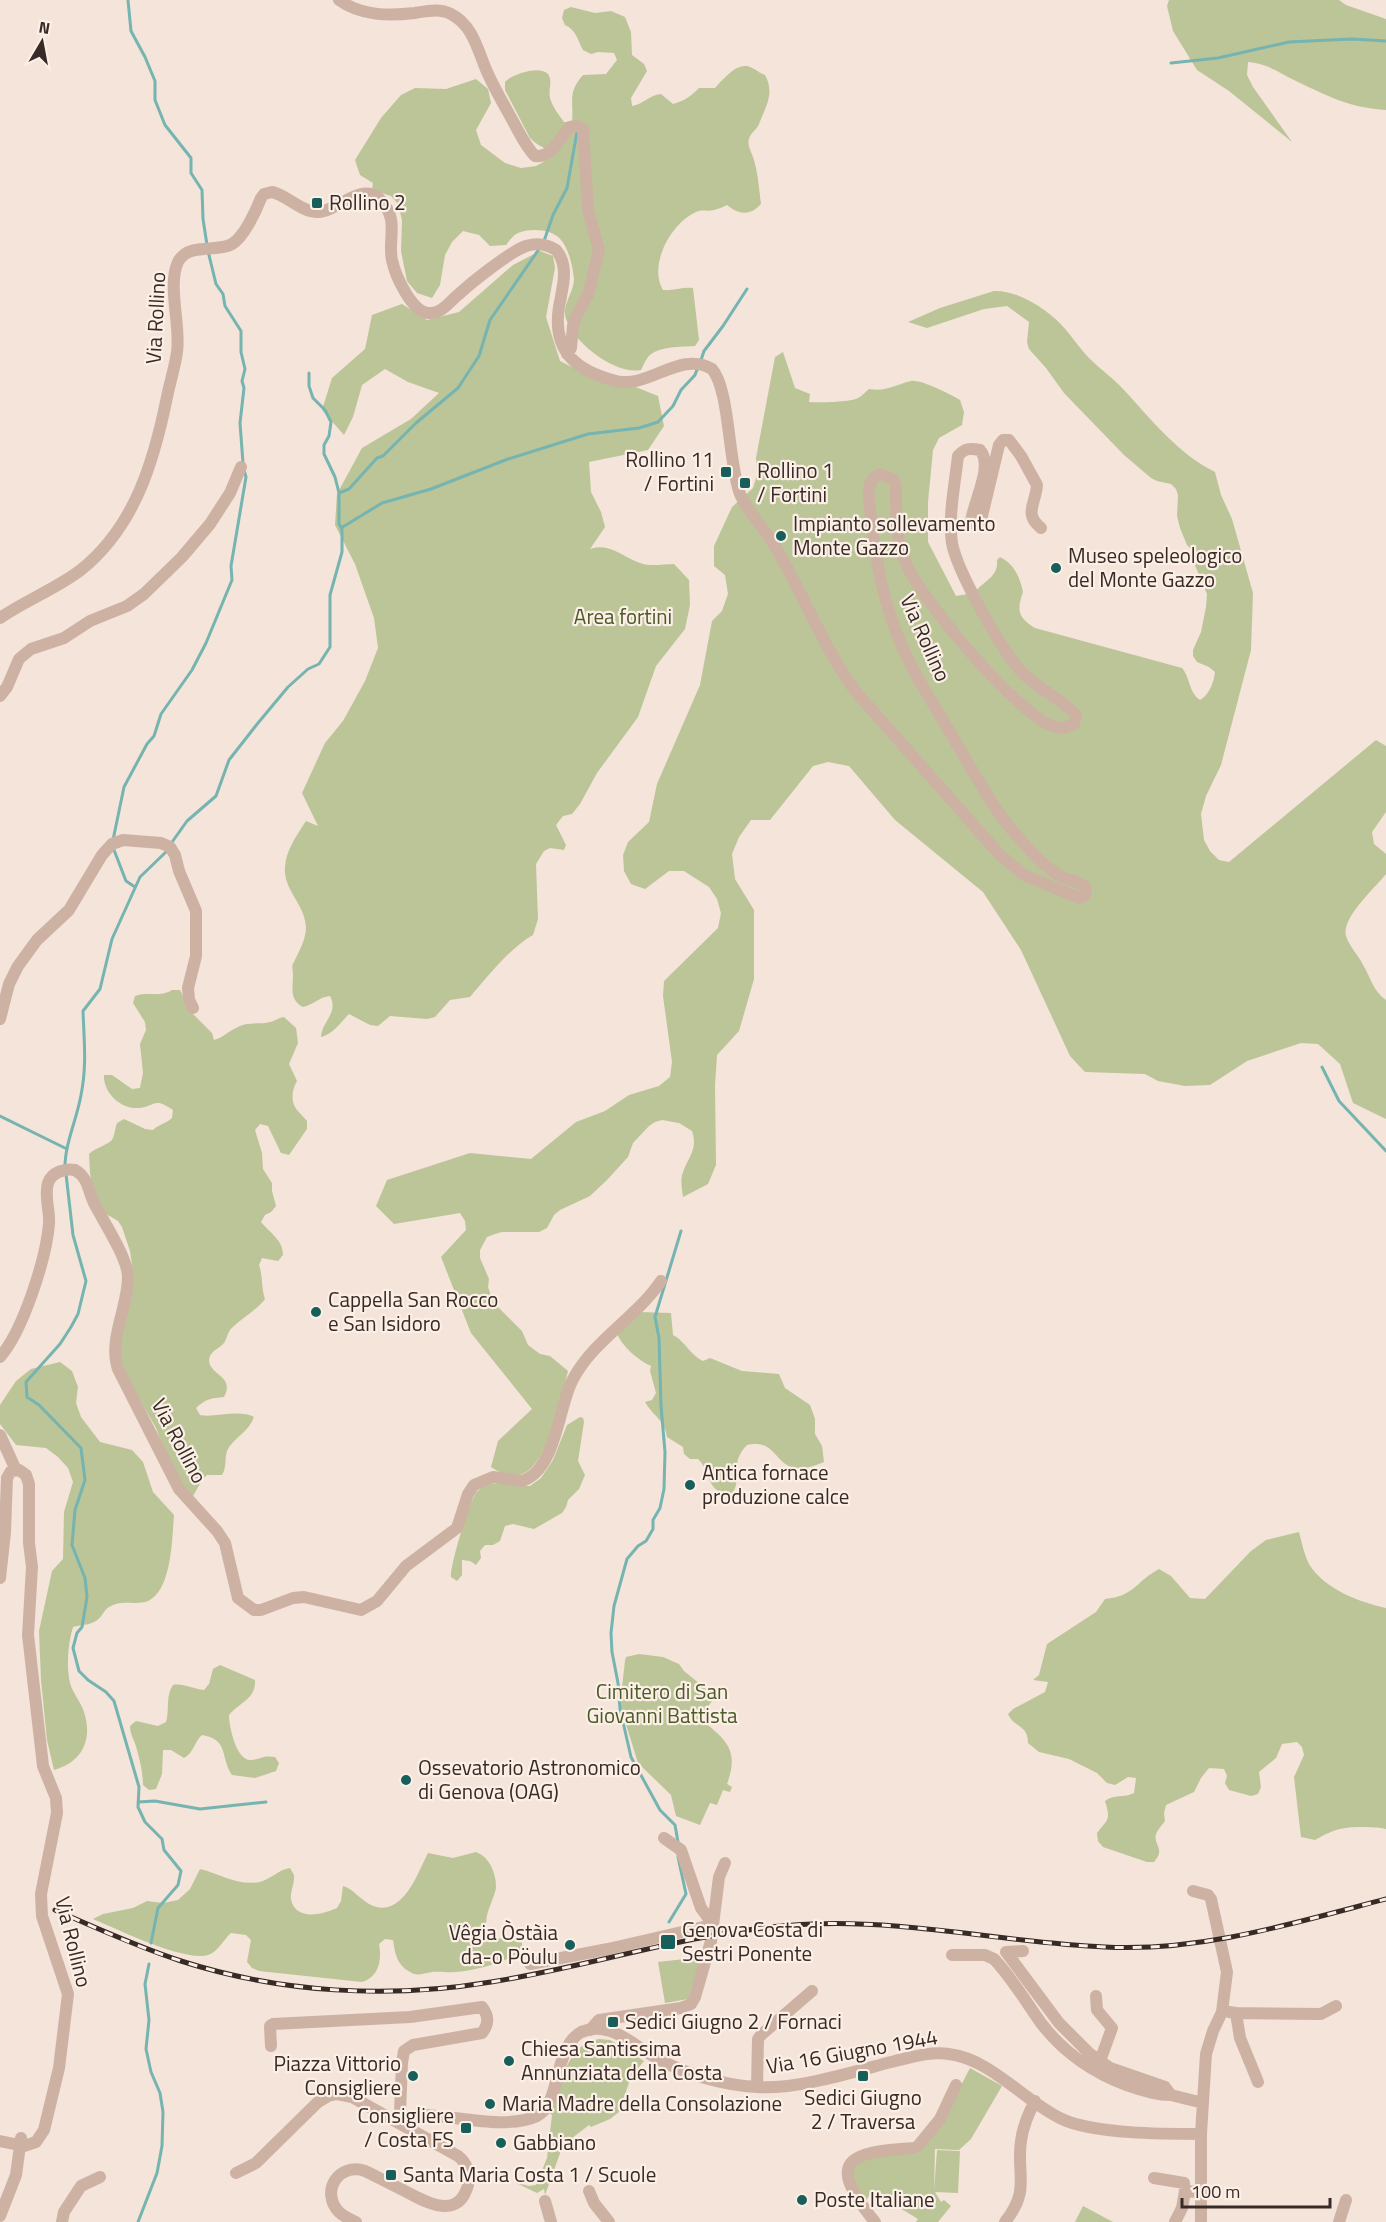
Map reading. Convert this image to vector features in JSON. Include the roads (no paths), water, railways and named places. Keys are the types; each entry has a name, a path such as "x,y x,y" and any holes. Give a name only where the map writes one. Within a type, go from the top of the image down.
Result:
{"street":[{"path":"339,0 348,6 373,14 436,10 455,16 470,31 477,43 485,67 502,102 526,145 535,156 541,157 547,154 570,127 577,126 583,129 588,210 599,250 588,295 576,316 572,348 567,354"},
{"name":"Via Rollino","path":"0,618 80,570 109,540 125,519 141,491 154,455 177,352 175,293 179,261 187,253 232,245 247,226 264,194 276,192 307,210 317,212 362,194 380,200 388,208 393,236 391,259 398,278 415,307 422,312 429,313 442,309 472,283 523,247 538,244 551,247 560,254 564,278 558,322 561,345 580,366 590,372 626,383 643,380 663,371 694,363 712,369 716,373 721,389 734,471 741,495 748,509 773,543 840,671 1000,855 1024,875 1079,898 1085,895 1086,888 1062,877 1040,861 1011,829 977,779 909,662 889,609 878,569 869,484 875,476 880,474 893,479 896,486 897,539 900,548 924,595 941,616 972,654 1027,709 1056,727 1067,727 1074,724 1076,715 1070,708 1040,689 1019,669 995,636 960,566 952,545 951,525 958,456 964,450 972,448 980,450 986,460 972,511 971,522 976,525 981,520 999,446 1003,440 1013,443 1037,485 1031,517 1033,522 1041,528"},
{"path":"0,696 7,687 19,659 32,649 64,639 90,621 127,606 144,594 210,524 230,493 241,467"},
{"path":"0,1019 9,984 18,966 37,940 69,910 102,855 112,844 123,840 161,843 170,847 175,855 179,871 196,911 196,956 188,988 189,1000 193,1008"},
{"name":"Via Rollino","path":"0,1357 11,1343 17,1330 40,1262 49,1223 48,1184 52,1176 60,1171 75,1170 86,1180 93,1202 127,1271 126,1298 115,1349 118,1369 179,1489 225,1543 238,1598 254,1610 261,1610 293,1598 304,1598 361,1610 377,1601 406,1566 457,1528 468,1494 474,1485 493,1477 522,1481 534,1474 557,1433 575,1377 598,1346 649,1299 661,1281"},
{"name":"Via Rollino","path":"0,1435 16,1470 23,1472 28,1484 29,1543 32,1567 28,1635 43,1766 56,1798 57,1813 41,1894 42,1916 68,1994 59,2068 47,2124 36,2142 21,2142"},
{"path":"0,1578 7,1478 11,1471 16,1470"},
{"path":"663,1838 681,1850 701,1908 712,1923"},
{"path":"411,2128 414,2118 424,2115 493,2121 526,2119 542,2113 572,2040 590,2030 599,2020 679,2008 691,2004 706,1962 719,1877 725,1863"},
{"path":"1193,1891 1208,1895 1214,1906 1227,1972 1222,2012 1206,2054 1201,2134 1201,2222"},
{"path":"530,1964 608,1949 708,1926 712,1923"},
{"path":"1023,1951 1006,1952 1059,2023 1079,2044 1110,2067 1165,2087 1171,2095"},
{"path":"952,1955 985,1955 994,1959 1043,2026 1071,2055 1086,2066 1147,2092 1203,2103"},
{"path":"757,2087 758,2039 812,1991"},
{"path":"1096,1996 1097,2010 1112,2028 1100,2061"},
{"path":"1222,2012 1321,2014 1336,2006"},
{"path":"271,2046 270,2026 273,2024 410,2017 478,2007 484,2010 488,2022 482,2033 413,2045 404,2050 400,2112 411,2128"},
{"path":"1236,2013 1240,2038 1258,2082"},
{"name":"Via 16 Giugno 1944","path":"590,2030 601,2029 611,2032 678,2069 724,2082 757,2087 788,2086 914,2056 937,2053 964,2058 979,2064 1060,2119 1075,2125 1113,2130 1201,2134"},
{"path":"875,2222 855,2197 850,2186 848,2173 851,2164 865,2153 918,2146 940,2119 956,2085"},
{"path":"236,2172 256,2163 318,2102 337,2094 357,2099 463,2160 469,2178 465,2194 450,2206 437,2206 365,2171 346,2170 336,2179 332,2195 339,2212 356,2222"},
{"path":"1009,2221 1022,2185 1020,2143 1024,2122 1035,2101"},
{"path":"0,2141 21,2142 16,2175 0,2216"},
{"path":"62,2222 64,2212 81,2186 100,2177"},
{"path":"1154,2178 1185,2183 1182,2208 1175,2222"},
{"path":"589,2191 594,2203 609,2222"},
{"path":"1185,2191 1201,2192"},
{"path":"1339,2222 1346,2200"},
{"path":"545,2201 551,2222"}],"waterway":[{"path":"128,0 131,31 155,81 155,100 165,125 191,158 191,173 202,190 207,245"},
{"path":"1171,63 1218,58 1289,42 1352,39 1386,41"},
{"path":"544,241 553,215 567,188 577,132"},
{"path":"339,493 349,489 377,458 383,456 416,423 458,388 479,356 490,320 539,249"},
{"path":"208,251 216,284 223,294 225,306 241,331 241,352 245,369 242,381 244,388 240,423 243,463"},
{"path":"701,360 704,351 747,289"},
{"path":"341,528 382,503 431,489 508,459 588,434 639,428 658,422 673,406 681,390 695,375 698,367"},
{"path":"170,845 187,821 216,796 229,760 258,723 288,687 308,669 319,664 330,647 330,595 342,552 342,529 339,524 339,493 335,477 324,454 324,445 329,436 331,422 325,410 313,398 309,386 309,373"},
{"path":"113,840 124,787 147,744 154,736 161,714 192,670 206,643 232,580 231,566 246,477 244,470"},
{"path":"114,850 126,881 135,887"},
{"path":"65,1167 67,1149 83,1084 85,1053 83,1011 100,989 112,939 140,877 167,851"},
{"path":"1322,1067 1339,1101 1386,1151"},
{"path":"0,1116 67,1149"},
{"path":"66,1174 73,1235 86,1281 78,1314 60,1344 26,1382 27,1397 39,1405 81,1448 85,1480 75,1510 72,1545 85,1578 87,1597 82,1627 77,1633 73,1648 79,1671 114,1701 139,1787 138,1807 145,1822 162,1839 164,1850 181,1871 178,1885 158,1908 151,1943"},
{"path":"678,1842 675,1825 660,1810 631,1757 620,1709 611,1633 614,1606 627,1559 638,1546 646,1541 653,1529 653,1520 660,1508 664,1489 665,1452 659,1338 655,1317 681,1231"},
{"path":"138,1802 155,1801 200,1809 266,1802"},
{"path":"669,1922 686,1894 678,1857"},
{"path":"138,2222 157,2173 162,2146 163,2112 160,2093 151,2072 146,2049 149,2020 145,1984 149,1964"}],"railway":[{"path":"55,1910 149,1950 219,1972 296,1986 374,1991 413,1990 491,1982 731,1932 772,1927 813,1924 886,1925 1069,1945 1141,1947 1176,1945 1247,1934 1386,1899"}],"place":[{"name":"Rollino 2","path":"317,203"},
{"name":"Rollino 11 / Fortini","path":"726,472"},
{"name":"Rollino 1 / Fortini","path":"745,483"},
{"name":"Impianto sollevamento Monte Gazzo","path":"781,536"},
{"name":"Museo speleologico del Monte Gazzo","path":"1056,568"},
{"name":"Cappella San Rocco e San Isidoro","path":"316,1312"},
{"name":"Antica fornace produzione calce","path":"690,1485"},
{"name":"Ossevatorio Astronomico di Genova (OAG)","path":"406,1780"},
{"name":"Genova Costa di Sestri Ponente","path":"668,1942"},
{"name":"Vêgia Òstàia da-o Pöulu","path":"570,1945"},
{"name":"Sedici Giugno 2 / Fornaci","path":"613,2022"},
{"name":"Chiesa Santissima Annunziata della Costa","path":"509,2061"},
{"name":"Piazza Vittorio Consigliere","path":"413,2076"},
{"name":"Sedici Giugno 2 / Traversa","path":"863,2076"},
{"name":"Maria Madre della Consolazione","path":"490,2104"},
{"name":"Consigliere / Costa FS","path":"466,2128"},
{"name":"Gabbiano","path":"501,2143"},
{"name":"Santa Maria Costa 1 / Scuole","path":"391,2175"},
{"name":"Poste Italiane","path":"802,2200"}],"park label":[{"name":"Area fortini","path":"623,617"},
{"name":"Cimitero di San Giovanni Battista","path":"662,1704"}]}
